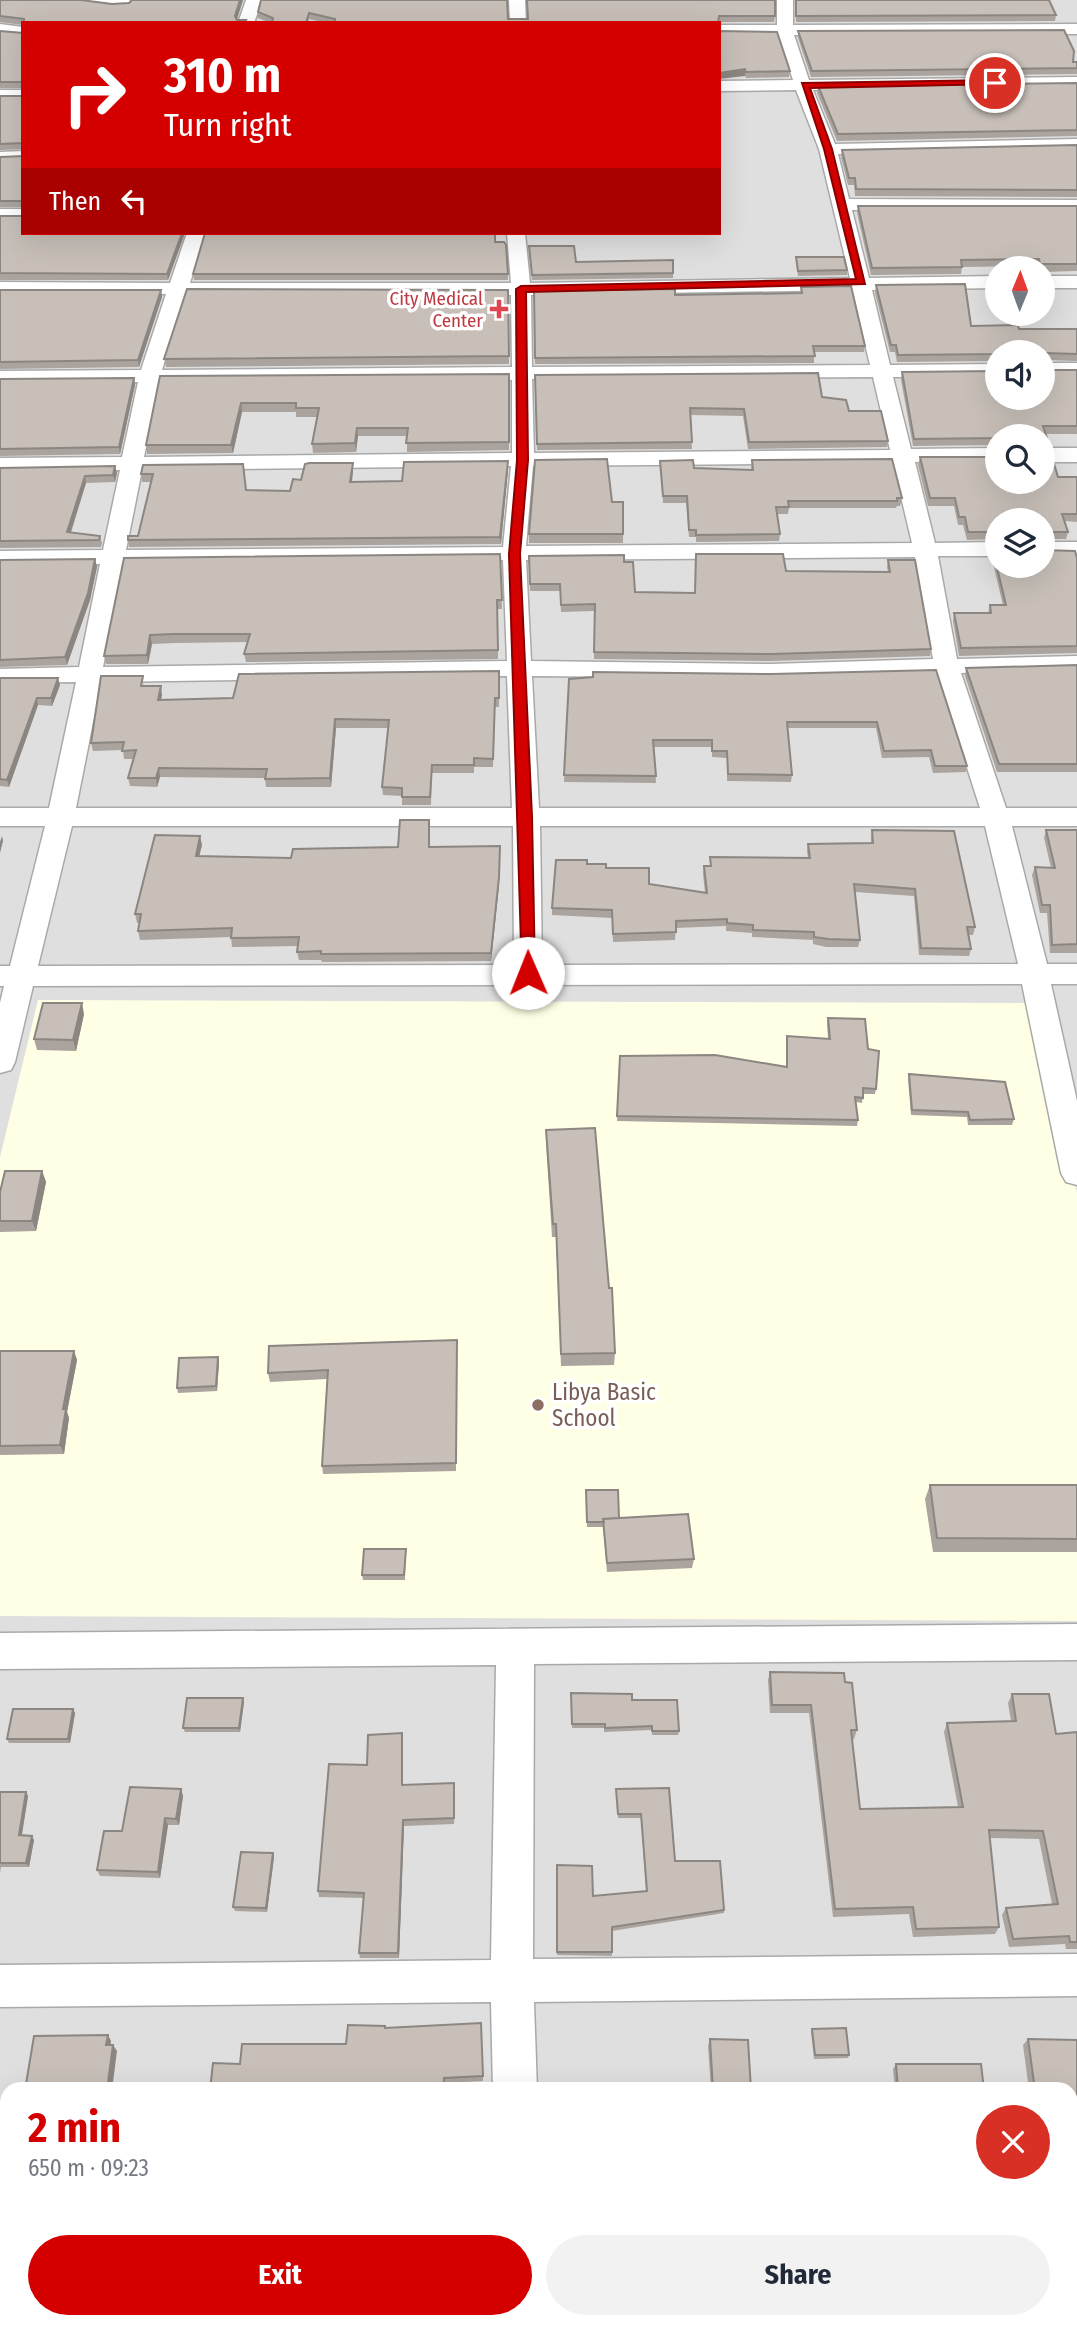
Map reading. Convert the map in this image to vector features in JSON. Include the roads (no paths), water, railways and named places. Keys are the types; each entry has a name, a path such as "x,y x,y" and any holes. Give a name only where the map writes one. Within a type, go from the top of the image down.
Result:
{"street":[{"path":"80,0 126,4"},
{"path":"247,21 254,0"},
{"path":"517,0 519,21"},
{"path":"785,0 785,30 791,55 828,149 925,550 946,665 996,817 1075,1155"},
{"path":"0,29 21,32"},
{"path":"721,30 1077,29"},
{"path":"721,86 1077,82"},
{"path":"0,95 21,94"},
{"path":"828,149 1077,144"},
{"path":"0,157 21,156"},
{"path":"841,204 1077,205"},
{"path":"0,215 21,215"},
{"path":"0,1062 10,976 61,817 150,374 195,235"},
{"path":"516,235 521,289 523,460 514,554 526,817 528,973"},
{"path":"0,288 521,289 985,282"},
{"path":"1055,282 1077,282"},
{"path":"1055,369 1077,369"},
{"path":"0,377 985,370"},
{"path":"1055,455 1077,454"},
{"path":"0,465 985,455"},
{"path":"0,558 985,549"},
{"path":"1055,549 1077,549"},
{"path":"0,676 519,668 771,671 1077,663"},
{"path":"0,817 1077,817"},
{"path":"10,976 1077,974"},
{"path":"0,1651 1077,1642"},
{"path":"515,1648 512,1980 515,2082"},
{"path":"0,1986 1077,1975"}],"place":[{"name":"City Medical Center","path":"499,309"},
{"name":"Libya Basic School","path":"538,1405"}]}
